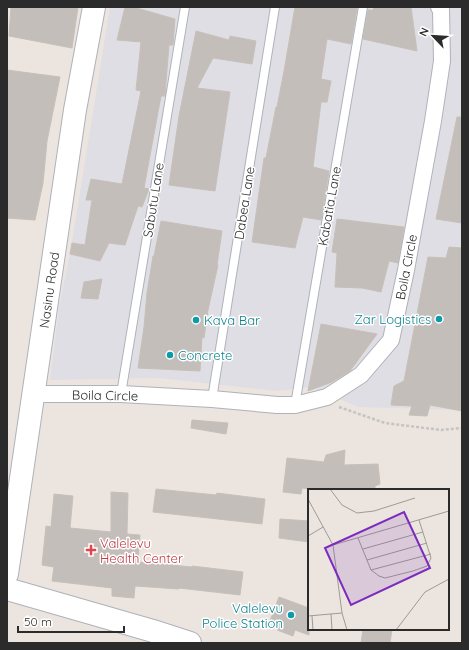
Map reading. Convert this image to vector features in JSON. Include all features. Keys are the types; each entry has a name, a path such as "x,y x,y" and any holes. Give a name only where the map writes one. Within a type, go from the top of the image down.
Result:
{"street":[{"name":"Nasinu Road","path":"7,574 75,110 94,7"},
{"name":"Boila Circle","path":"33,394 121,394 295,405 327,397 361,375 391,340 433,121 441,68 441,10 439,7"},
{"path":"7,589 190,643"}],"lane":[{"name":"Sabutu Lane","path":"121,394 185,7"},
{"name":"Dabea Lane","path":"212,399 275,7"},
{"name":"Kabatia Lane","path":"295,405 363,7"}],"path":[{"path":"315,400 385,423 441,430 462,428"}],"shaded area":[{"path":"110,7 462,7 462,410 358,407 312,387 276,391 159,378 50,380 59,308 70,254"}],"building":[{"path":"11,7 78,7 72,48 9,36"},
{"path":"125,7 133,7 175,19 173,45 169,45 165,96 161,96 144,188 149,189 142,207 138,206 125,245 109,243 100,261 70,254 72,243 85,245 92,200 86,200 91,179 122,184 141,91 136,90 141,42 117,40"},
{"path":"295,7 357,8 351,44 327,39 321,79 331,81 327,102 321,102 313,167 329,171 321,220 303,217 295,248 252,242 264,158 266,158 277,107"},
{"path":"374,7 411,7 417,51 363,39 368,10 373,10"},
{"path":"196,31 229,40 230,36 256,41 252,64 213,58 197,88 230,92 215,191 169,185 179,116"},
{"path":"7,70 60,77 47,141 43,183 35,220 7,218"},
{"path":"457,117 462,117 462,223 436,219"},
{"path":"337,219 404,227 398,263 389,261 381,292 362,288 335,287 337,253 332,252"},
{"path":"161,221 222,231 218,265 208,310 204,338 202,337 200,371 138,368 147,293"},
{"name":"Zar Logistics","path":"449,247 462,248 462,411 430,405 427,416 409,415 412,406 391,405 394,386 404,381 428,257 446,258"},
{"path":"102,279 98,299 81,298 84,282"},
{"path":"321,324 377,334 350,371 332,382 308,391"},
{"path":"192,420 228,423 226,434 191,428"},
{"path":"345,450 344,465 378,464 380,484 375,486 375,489 302,488 301,494 283,492 287,458 324,462 326,455"},
{"path":"156,489 216,495 217,493 265,499 262,524 153,512"},
{"path":"111,492 128,493 127,534 140,535 138,562 243,572 240,595 179,588 135,586 134,598 112,596 112,588 52,581 54,567 42,565 46,526 51,527 54,494 73,496 70,528 111,532"},
{"path":"280,519 308,521 308,542 279,538"},
{"name":"Valelevu Police Station","path":"279,597 308,608 309,635 295,630 293,636 277,630 279,625 270,621"},
{"path":"363,630 392,630 390,643 361,643"}],"place":[{"name":"Zar Logistics","path":"439,319"},
{"name":"Kava Bar","path":"196,320"},
{"name":"Concrete","path":"170,355"},
{"name":"Valelevu Health Center","path":"91,550"},
{"name":"Valelevu Police Station","path":"291,615"}]}
